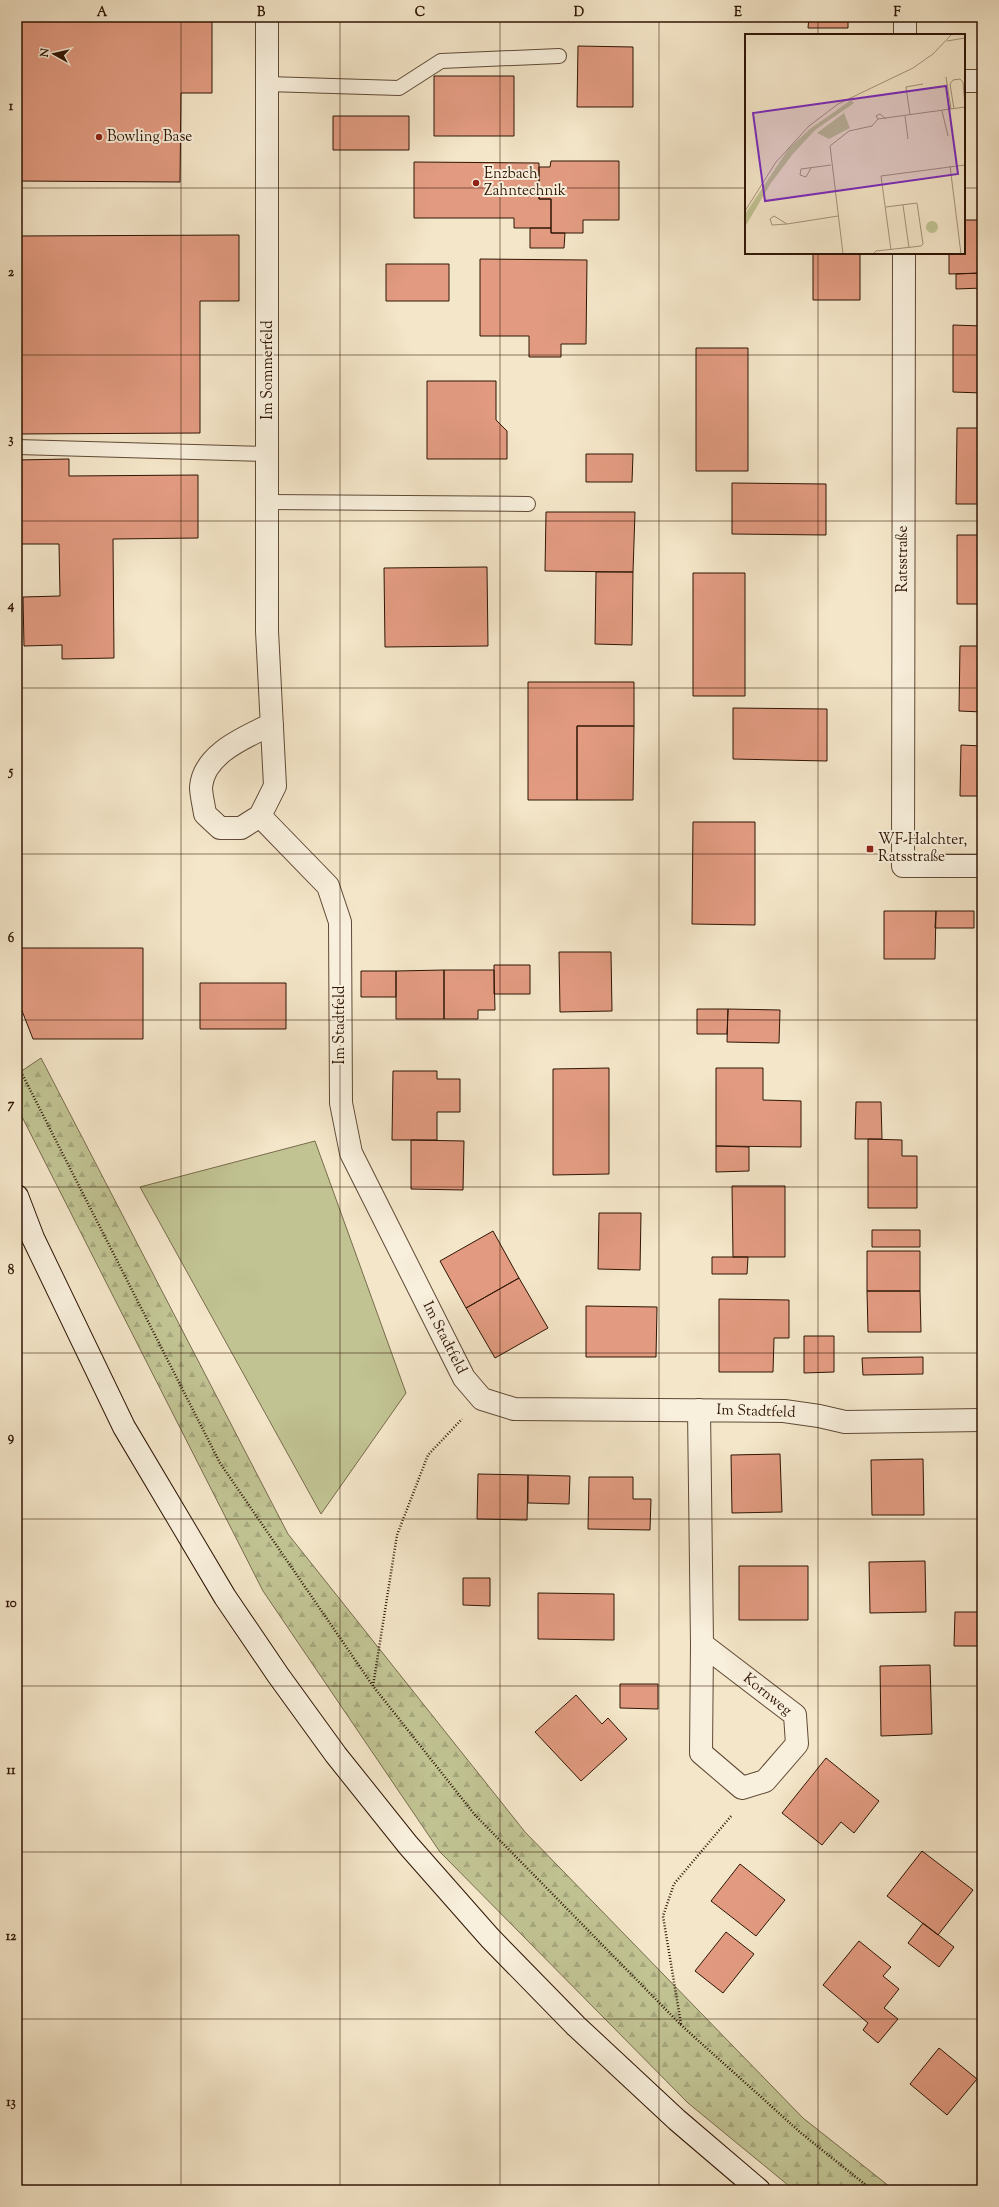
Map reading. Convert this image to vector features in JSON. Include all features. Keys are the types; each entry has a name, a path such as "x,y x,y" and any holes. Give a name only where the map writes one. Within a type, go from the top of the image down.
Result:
{"street":[{"name":"Im Sommerfeld","path":"267,17 268,631 275,786 260,816 242,828 220,828 205,814 201,786 210,763 233,744 272,724"},
{"path":"905,17 905,34"},
{"path":"965,81 982,81"},
{"name":"Ratsstraße","path":"904,254 903,866 982,866"},
{"name":"Im Stadtfeld","path":"260,816 328,886 340,922 340,1103 351,1153 464,1378 482,1399 514,1409 784,1412 819,1416 845,1422 982,1420"},
{"path":"17,1196 33,1238 124,1427 225,1598 278,1676 336,1755 408,1845 490,1938 576,2026 677,2120 759,2190"},
{"path":"699,1410 702,1644 701,1753 742,1788"},
{"name":"Kornweg","path":"702,1644 795,1715 797,1744 765,1781 742,1788"}],"lane":[{"path":"267,84 399,88 441,60 559,56"},
{"path":"17,447 268,454"},
{"path":"268,502 528,504"}],"path":[{"path":"17,1064 220,1463 373,1686 476,1816 681,2024 801,2133 872,2190"},
{"path":"373,1686 397,1534 428,1455 482,1399"},
{"path":"681,2024 663,1916 674,1884 730,1819 742,1788"}],"green space":[{"path":"41,1058 288,1534 525,1832 803,2118 894,2190 794,2190 688,2103 440,1852 263,1591 17,1107 17,1074"},
{"path":"315,1141 406,1393 321,1514 140,1187"}],"building":[{"name":"Bowling Base","path":"17,17 212,17 212,93 181,93 180,182 17,181"},
{"path":"809,17 848,17 848,28 808,28"},
{"path":"578,46 633,47 633,107 577,107"},
{"path":"434,76 514,76 514,136 434,136"},
{"path":"333,116 409,116 409,150 333,150"},
{"path":"551,161 619,161 619,220 583,220 583,233 551,233 551,199 539,199 539,167 550,167"},
{"name":"Enzbach Zahntechnik","path":"414,162 539,163 539,199 551,199 551,228 514,228 514,218 414,218"},
{"path":"965,220 982,220 982,273 949,274 949,254 965,254"},
{"path":"530,228 551,228 551,233 565,233 564,248 530,248"},
{"path":"239,235 239,301 200,301 200,433 17,434 17,236"},
{"path":"813,254 860,254 860,300 813,300"},
{"path":"480,259 587,260 586,344 561,344 561,357 529,357 529,336 480,336"},
{"path":"386,264 449,264 449,301 386,301"},
{"path":"982,273 982,288 956,289 956,274"},
{"path":"953,325 982,326 982,393 953,392"},
{"path":"696,348 748,348 748,471 696,471"},
{"path":"427,381 496,381 496,420 507,431 507,459 427,459"},
{"path":"957,428 982,428 982,504 956,504"},
{"path":"586,454 633,454 632,482 586,482"},
{"path":"69,459 69,476 198,475 198,538 113,539 114,658 62,659 62,645 24,646 23,597 60,596 59,544 17,544 17,460"},
{"path":"732,483 826,484 826,535 732,534"},
{"path":"546,512 635,512 633,572 545,571"},
{"path":"957,535 982,535 982,604 957,604"},
{"path":"487,567 488,646 385,647 384,568"},
{"path":"596,572 633,572 632,645 595,644"},
{"path":"693,573 745,573 745,696 693,696"},
{"path":"960,646 982,646 982,712 959,711"},
{"path":"528,682 634,682 634,726 577,726 577,800 528,800"},
{"path":"733,708 827,709 827,761 733,759"},
{"path":"577,726 634,726 633,800 577,800"},
{"path":"961,745 982,746 982,796 960,796"},
{"path":"693,822 755,822 755,925 692,924"},
{"path":"884,911 936,911 935,959 884,959"},
{"path":"936,911 974,911 974,928 935,928"},
{"path":"17,948 143,948 143,1039 33,1039 17,998"},
{"path":"559,952 611,952 612,1011 560,1012"},
{"path":"494,965 530,965 530,994 494,994"},
{"path":"444,970 494,970 495,1010 478,1010 478,1019 444,1019"},
{"path":"444,970 444,1019 396,1019 396,971"},
{"path":"361,971 396,971 396,997 361,997"},
{"path":"200,983 286,983 286,1029 200,1029"},
{"path":"697,1009 728,1009 727,1034 697,1034"},
{"path":"728,1009 780,1010 779,1043 727,1042"},
{"path":"609,1068 609,1174 553,1175 553,1069"},
{"path":"716,1068 763,1068 763,1100 801,1101 801,1147 716,1146"},
{"path":"393,1071 437,1071 437,1079 460,1079 460,1112 437,1112 437,1140 392,1140"},
{"path":"856,1102 881,1102 882,1139 855,1139"},
{"path":"868,1139 902,1140 902,1156 917,1156 917,1208 868,1208"},
{"path":"411,1140 464,1141 463,1190 411,1189"},
{"path":"716,1146 749,1147 749,1171 716,1172"},
{"path":"732,1186 785,1186 785,1257 733,1257"},
{"path":"599,1213 641,1213 640,1270 598,1269"},
{"path":"872,1230 920,1230 920,1247 872,1247"},
{"path":"493,1231 519,1278 466,1308 440,1261"},
{"path":"867,1251 920,1251 920,1291 867,1291"},
{"path":"712,1257 748,1257 747,1274 712,1274"},
{"path":"519,1278 548,1328 495,1358 466,1308"},
{"path":"867,1291 920,1291 921,1332 868,1332"},
{"path":"719,1299 789,1300 789,1338 774,1338 773,1372 719,1372"},
{"path":"586,1306 657,1307 656,1357 586,1357"},
{"path":"804,1336 834,1336 834,1372 804,1373"},
{"path":"923,1357 923,1374 863,1375 862,1358"},
{"path":"780,1454 782,1512 732,1513 731,1455"},
{"path":"923,1459 924,1515 872,1515 871,1460"},
{"path":"478,1474 528,1475 527,1520 477,1519"},
{"path":"528,1475 570,1476 569,1504 528,1503"},
{"path":"589,1477 633,1477 633,1499 651,1499 650,1530 588,1529"},
{"path":"925,1561 926,1612 870,1613 869,1562"},
{"path":"739,1566 808,1566 808,1620 739,1620"},
{"path":"463,1578 490,1578 490,1606 463,1605"},
{"path":"538,1593 614,1594 614,1640 538,1639"},
{"path":"955,1612 982,1612 982,1646 954,1646"},
{"path":"930,1665 932,1734 881,1736 880,1666"},
{"path":"620,1684 658,1684 658,1709 620,1708"},
{"path":"576,1695 602,1724 608,1718 627,1739 581,1781 535,1732"},
{"path":"826,1758 879,1801 854,1833 841,1822 822,1845 782,1813"},
{"path":"922,1851 973,1890 938,1935 887,1896"},
{"path":"740,1864 785,1900 756,1936 711,1901"},
{"path":"923,1923 954,1947 939,1967 908,1943"},
{"path":"726,1932 754,1954 723,1993 695,1971"},
{"path":"859,1941 891,1967 883,1976 899,1989 884,2008 898,2019 878,2043 863,2030 868,2023 823,1985"},
{"path":"939,2048 977,2079 947,2115 910,2084"}],"place":[{"name":"Bowling Base","path":"99,137"},
{"name":"Enzbach Zahntechnik","path":"476,183"},
{"name":"WF-Halchter, Ratsstraße","path":"870,849"}]}
